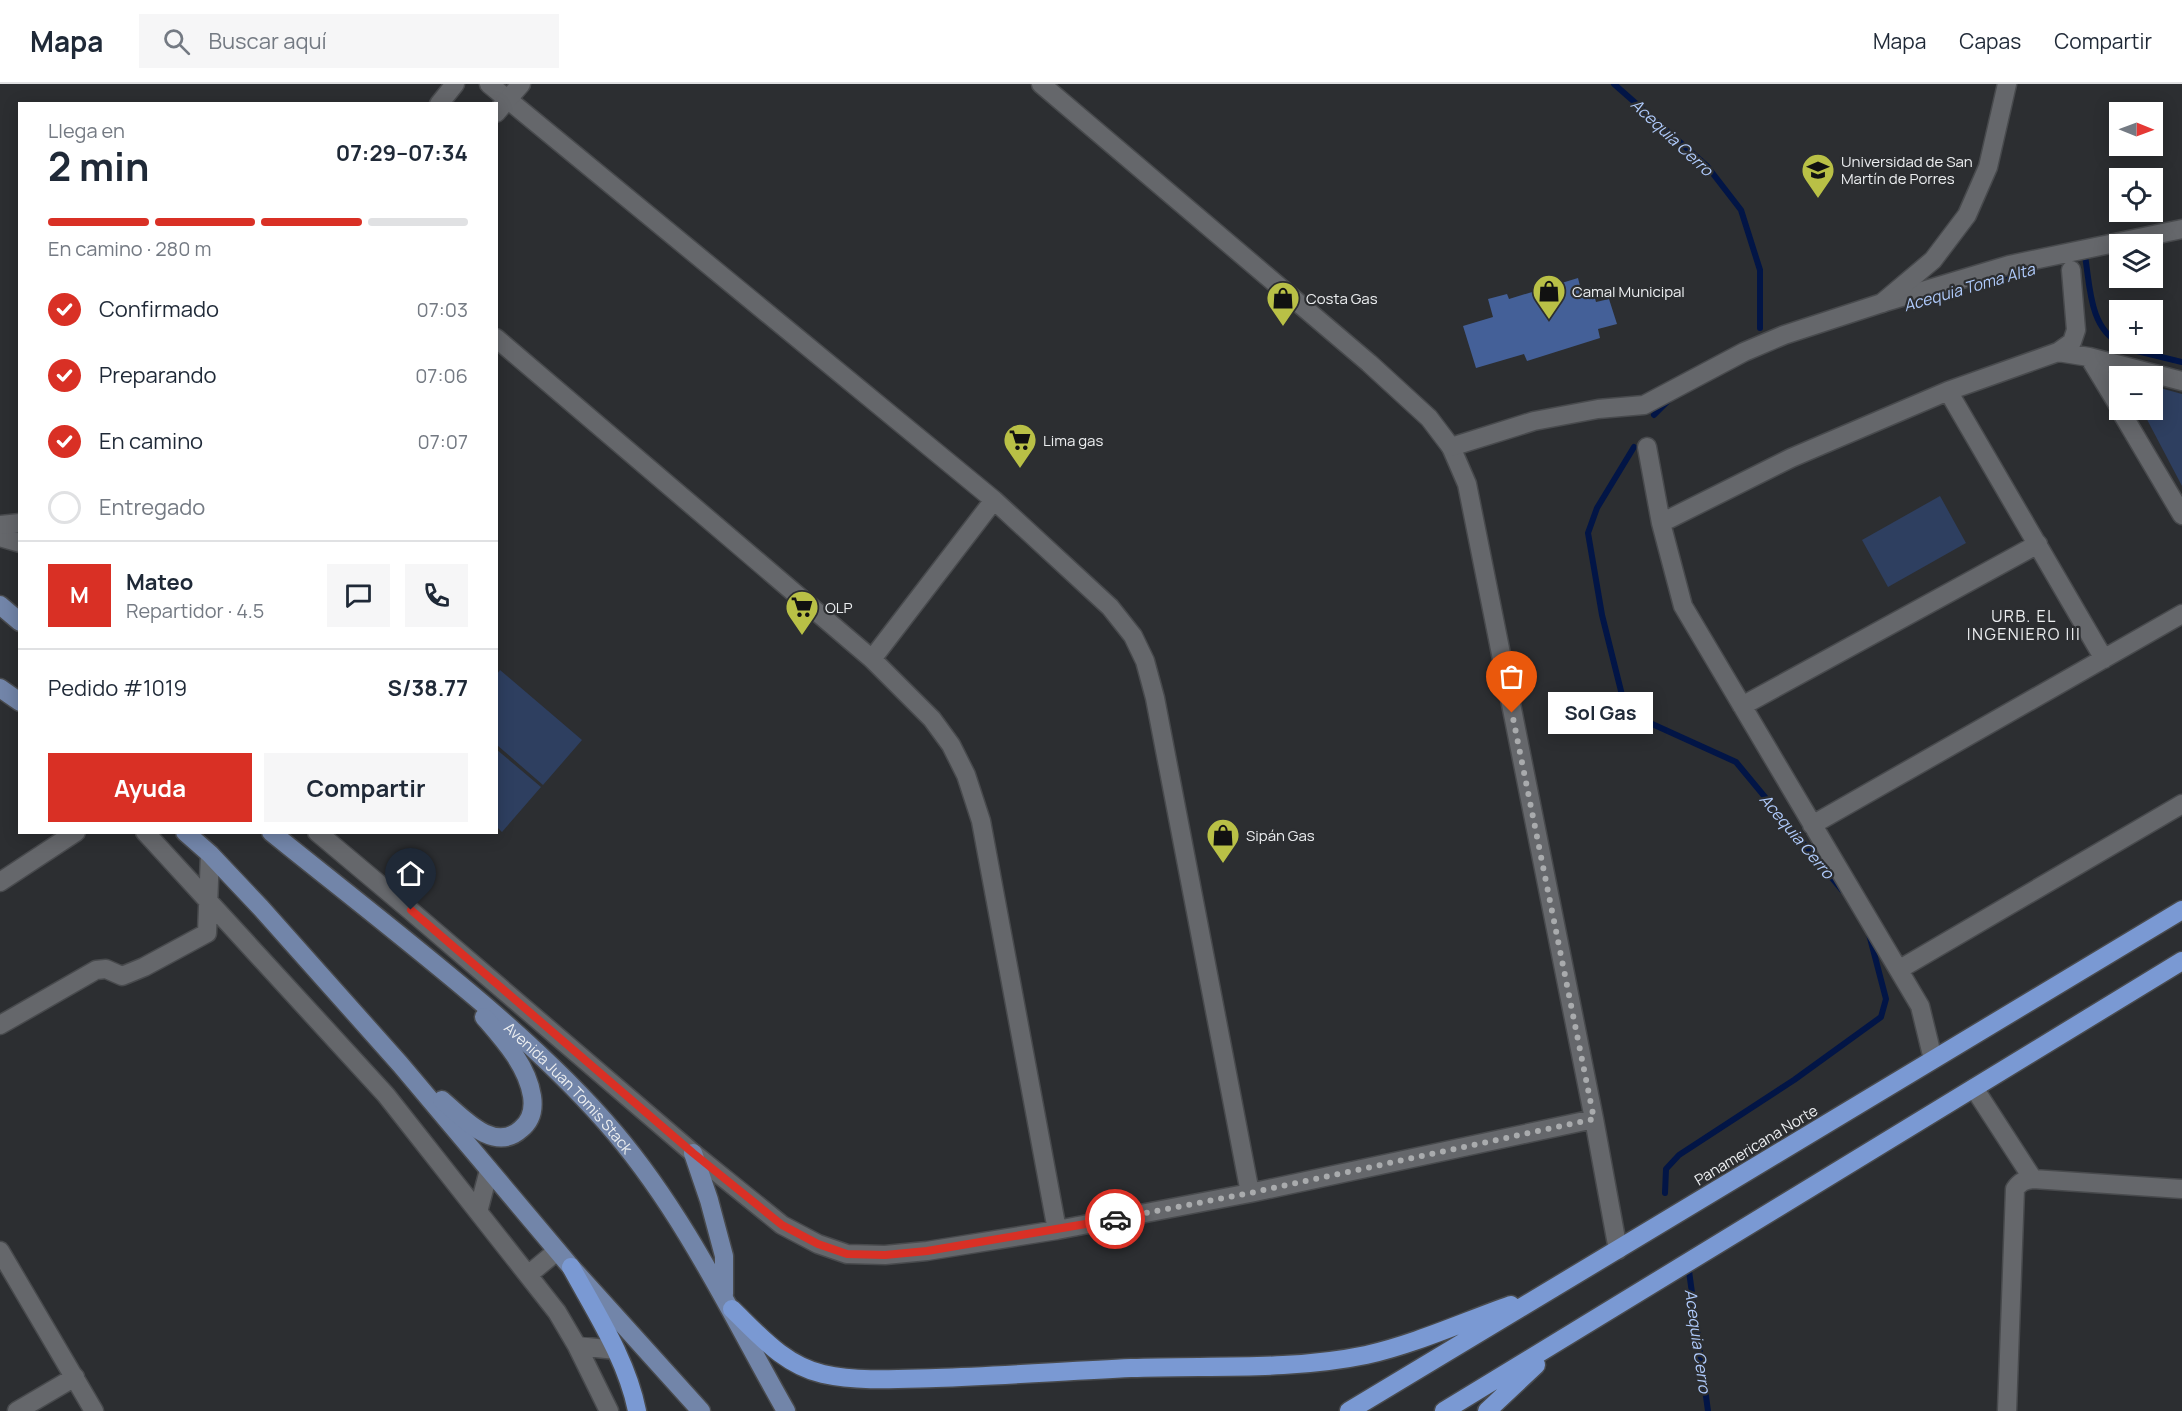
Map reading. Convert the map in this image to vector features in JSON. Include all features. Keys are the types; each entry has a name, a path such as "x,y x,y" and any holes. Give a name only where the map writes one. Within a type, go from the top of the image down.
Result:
{"highway":[{"name":"Panamericana Norte","path":"1349,1411 2182,910"},
{"path":"1444,1411 2182,961"},
{"path":"571,1267 616,1350 638,1411"},
{"path":"728,1302 774,1350 798,1365 822,1374 839,1376 912,1378 1324,1362 1365,1355 1398,1346 1552,1290"},
{"path":"1487,1411 1563,1340"}],"main road":[{"path":"0,605 18,620"},
{"path":"0,688 18,701"},
{"path":"187,834 210,855 400,1064 557,1251 700,1411"},
{"name":"Avenida Juan Tomis Stack","path":"273,834 445,971 543,1056 615,1133 668,1204 728,1302 786,1411"},
{"path":"400,1064 471,1125 488,1136 504,1137 516,1134 527,1124 532,1110 532,1095 525,1074 511,1050 445,971"},
{"path":"693,1153 724,1256 728,1302"}],"street":[{"path":"441,102 455,84"},
{"path":"489,84 502,106 994,500 1110,607 1132,636 1145,661 1155,698 1250,1193"},
{"path":"502,106 521,84"},
{"path":"1041,84 1369,363 1429,418 1451,447 1467,484 1618,1250"},
{"path":"1882,303 1933,260 1967,215 1988,167 2007,84"},
{"path":"1451,447 1534,421 1598,409 1644,405 1744,352 1882,303 2009,266 2182,229"},
{"path":"1661,523 1791,458 1948,391 2058,352 2072,342 2076,330 2071,270"},
{"path":"498,340 872,659 932,719 951,745 966,775 981,821 1057,1230"},
{"path":"2058,352 2090,357 2182,381"},
{"path":"2090,357 2109,390"},
{"path":"1948,391 2104,659"},
{"path":"2126,420 2182,515"},
{"path":"1647,447 1661,523 1683,606 1900,969 1920,1006 1933,1059"},
{"path":"872,659 994,500"},
{"path":"0,525 18,523"},
{"path":"0,537 18,542"},
{"path":"1742,706 2038,544"},
{"path":"1812,825 2182,614"},
{"path":"1900,969 2182,804"},
{"path":"3,875 73,834"},
{"path":"147,834 386,1095 557,1312 577,1346 609,1411"},
{"name":"Avenida Juan Tomis Stack","path":"319,834 693,1153 782,1225 818,1244 847,1254 885,1255 927,1251 1057,1230 1250,1193 1594,1119"},
{"path":"0,1025 96,970 106,969 122,976 144,967 207,933 210,855"},
{"path":"1974,1088 2033,1179"},
{"path":"478,1212 489,1170"},
{"path":"2007,1411 2015,1189 2022,1181 2033,1179 2182,1189"},
{"path":"528,1275 557,1251"},
{"path":"3,1262 94,1411"},
{"path":"577,1346 616,1350"},
{"path":"17,1411 75,1377"}],"shaded area":[{"path":"2163,389 2182,394 2182,486 2147,420 2163,420"},
{"path":"1940,496 1966,543 1888,587 1862,540"},
{"path":"500,670 582,740 543,785 498,746 498,673"},
{"path":"498,751 541,787 502,832 498,828"}],"building":[{"name":"Camal Municipal","path":"1578,278 1581,290 1592,287 1596,302 1609,299 1617,324 1598,329 1600,338 1527,361 1524,354 1476,368 1463,326 1493,317 1488,299 1507,294 1509,299"}],"waterway":[{"name":"Acequia Cerro","path":"1614,84 1707,166 1741,210 1760,270 1760,328"},
{"name":"Acequia Toma Alta","path":"2081,257 2085,256 2090,292 2097,316 2109,335"},
{"name":"Acequia Toma Alta","path":"1988,280 2034,269"},
{"name":"Acequia Toma Alta","path":"2149,354 2182,362"},
{"name":"Acequia Cerro","path":"1654,415 1669,400"},
{"name":"Acequia Cerro","path":"1634,447 1597,508 1588,533 1602,615 1625,707 1650,723 1736,762 1842,890"},
{"name":"Acequia Cerro","path":"1665,1193 1666,1169 1679,1155 1794,1080 1881,1017 1886,999 1869,934"},
{"name":"Acequia Cerro","path":"1689,1271 1708,1411"}],"way so far":[{"path":"1115,1219 1250,1193 1594,1119 1512,713"}],"place":[{"name":"Universidad de San Martín de Porres","path":"1818,199"},
{"name":"Camal Municipal","path":"1549,320"},
{"name":"Costa Gas","path":"1283,327"},
{"name":"Lima gas","path":"1020,469"},
{"name":"OLP","path":"802,636"},
{"name":"Sol Gas","path":"1512,713"},
{"name":"Sipán Gas","path":"1223,864"}],"district":[{"name":"URB. EL INGENIERO III","path":"2024,625"}],"route":[{"path":"411,910 693,1153 782,1225 818,1244 847,1254 885,1255 927,1251 1115,1219"}]}
